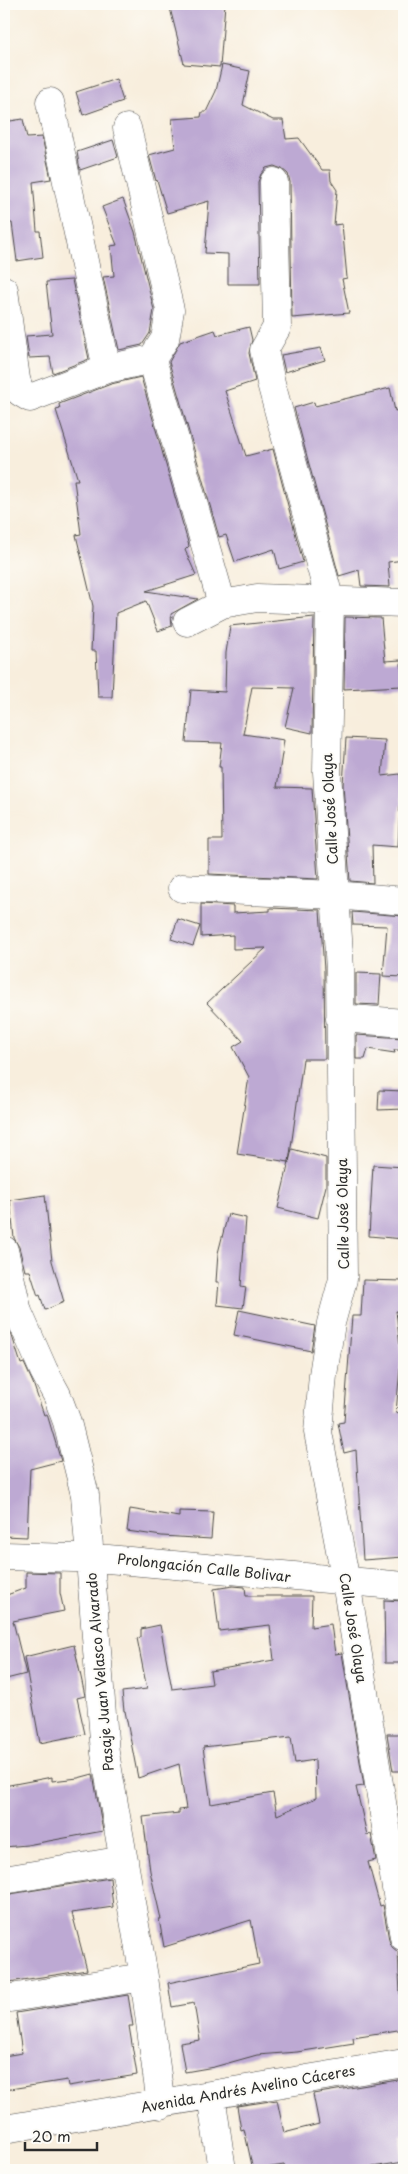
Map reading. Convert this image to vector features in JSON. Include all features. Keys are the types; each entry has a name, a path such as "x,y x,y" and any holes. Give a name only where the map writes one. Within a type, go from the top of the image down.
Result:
{"street":[{"path":"50,102 107,369"},
{"path":"4,290 16,379 20,392 30,398 107,369 152,359 165,338 170,310 127,128"},
{"name":"Calle José Olaya","path":"274,182 277,327 264,350 270,382 330,601 327,772 340,1018 343,1279 330,1322 318,1432 346,1582 404,1937"},
{"path":"152,359 222,604"},
{"path":"187,622 222,604 256,598 404,603"},
{"path":"182,888 335,895 404,901"},
{"path":"340,1018 404,1023"},
{"name":"Pasaje Juan Velasco Alvarado","path":"4,1250 18,1312 67,1422 84,1495 106,1753 144,1977 161,2105"},
{"name":"Prolongación Calle Bolivar","path":"4,1556 89,1560 108,1559 404,1586"},
{"path":"4,1880 124,1860"},
{"path":"4,1999 144,1977"},
{"name":"Avenida Andrés Avelino Cáceres","path":"4,2129 161,2105 404,2063"},
{"path":"211,2095 222,2170"}],"building":[{"path":"169,4 225,4 220,67 184,64"},
{"path":"222,65 250,71 243,105 273,120 283,120 286,139 299,138 322,170 330,170 331,181 337,190 334,225 342,224 347,278 342,279 349,313 292,318 290,182 288,174 282,169 274,166 266,168 258,182 260,284 228,284 228,254 205,253 209,201 167,213 149,155 175,148 172,119 201,117 202,112 206,112 216,91"},
{"path":"116,79 123,101 83,115 76,92"},
{"path":"23,119 27,138 42,137 51,179 33,182 37,231 40,231 43,257 17,261 12,223 9,223 7,192 5,192 4,159 8,159 4,122"},
{"path":"113,140 118,157 80,170 77,152"},
{"path":"123,199 135,232 154,310 150,333 142,345 119,350 103,277 114,276 111,246 117,245 102,207"},
{"path":"72,280 89,359 53,373 50,357 29,358 26,336 52,334 46,282"},
{"path":"249,327 252,340 249,353 255,381 225,391 246,456 273,449 303,562 279,569 274,549 235,562 226,535 219,537 169,362 180,342 215,330 217,335"},
{"path":"321,348 325,360 285,372 281,355"},
{"path":"141,377 189,546 185,550 196,575 146,591 198,599 171,614 172,626 158,631 146,601 116,613 112,697 98,697 96,651 91,651 93,606 76,535 81,534 74,480 78,480 56,410 60,409 59,404 111,384"},
{"path":"390,388 395,411 404,408 404,560 388,562 390,587 361,586 359,570 339,576 294,408 314,402 315,406"},
{"path":"314,617 312,733 285,727 294,688 252,687 243,734 284,740 277,787 312,788 318,879 209,874 209,840 222,840 221,767 219,767 222,743 186,742 191,690 225,692 226,653 230,626"},
{"path":"345,617 381,618 385,661 401,660 402,686 344,689"},
{"path":"346,738 385,740 382,776 400,774 402,805 400,806 398,847 372,845 373,883 350,881 343,785"},
{"path":"201,904 233,906 233,913 270,911 270,908 320,910 324,970 325,1059 303,1059 289,1162 237,1154 249,1077 233,1047 243,1041 207,1003 266,948 233,949 233,935 201,937"},
{"path":"352,912 404,916 404,977 383,976 387,926 353,925"},
{"path":"178,919 200,926 193,946 171,939"},
{"path":"356,973 381,974 379,1005 356,1004"},
{"path":"356,1035 404,1038 404,1050 394,1050 395,1053 368,1049 365,1059 356,1059"},
{"path":"379,1090 404,1091 404,1109 378,1110"},
{"path":"292,1149 326,1158 326,1186 318,1218 278,1208"},
{"path":"373,1165 404,1167 404,1239 369,1236"},
{"path":"45,1195 52,1261 64,1302 45,1310 40,1295 38,1296 30,1271 25,1271 19,1247 14,1238 10,1200"},
{"path":"228,1214 246,1218 241,1286 246,1287 243,1308 217,1305 219,1282 216,1282 218,1253"},
{"path":"363,1280 404,1281 404,1312 396,1311 401,1356 396,1413 404,1411 404,1557 363,1560 356,1450 344,1453 338,1423 344,1422 352,1316 361,1316"},
{"path":"239,1310 315,1326 311,1351 234,1335"},
{"path":"4,1323 6,1323 12,1336 21,1364 24,1363 33,1383 44,1415 47,1414 61,1461 30,1469 27,1537 4,1536"},
{"path":"130,1509 179,1517 179,1511 213,1512 211,1539 162,1536 127,1531"},
{"path":"26,1572 60,1573 60,1593 64,1611 13,1621 26,1674 6,1679 4,1669 4,1596 26,1588"},
{"path":"233,1586 245,1587 246,1596 312,1596 311,1627 331,1624 335,1654 342,1653 364,1786 356,1787 367,1835 371,1834 376,1860 368,1862 380,1906 383,1905 389,1940 392,1947 398,1952 400,1994 404,1993 404,2029 353,2037 354,2043 297,2052 257,2055 214,2067 185,2072 180,2043 200,2040 194,2003 172,2007 168,1983 259,1964 251,1920 164,1947 159,1919 161,1919 150,1871 143,1817 179,1813 179,1810 186,1809 179,1764 138,1778 124,1711 122,1692 147,1689 137,1638 141,1637 141,1629 160,1625 172,1689 212,1684 210,1671 274,1660 270,1625 219,1631 214,1589","holes":["291,1737 295,1763 315,1760 316,1798 277,1815 273,1793 211,1804 203,1747"]},
{"path":"384,1600 404,1601 404,1663 385,1663"},
{"path":"74,1645 85,1696 77,1698 85,1734 40,1743 24,1657"},
{"path":"387,1734 404,1734 404,1771 393,1771"},
{"path":"93,1774 103,1831 27,1845 4,1847 4,1786 52,1777 52,1781"},
{"path":"110,1878 113,1907 72,1913 87,1970 9,1982 4,1943 4,1895"},
{"path":"128,1995 133,2026 129,2026 137,2075 68,2086 67,2080 4,2090 4,2056 22,2053 16,2013"},
{"path":"404,2079 404,2135 400,2136 404,2162 353,2170 285,2170 284,2165 253,2170 244,2129 241,2130 237,2106 277,2100 284,2133 319,2124 313,2094"}]}
